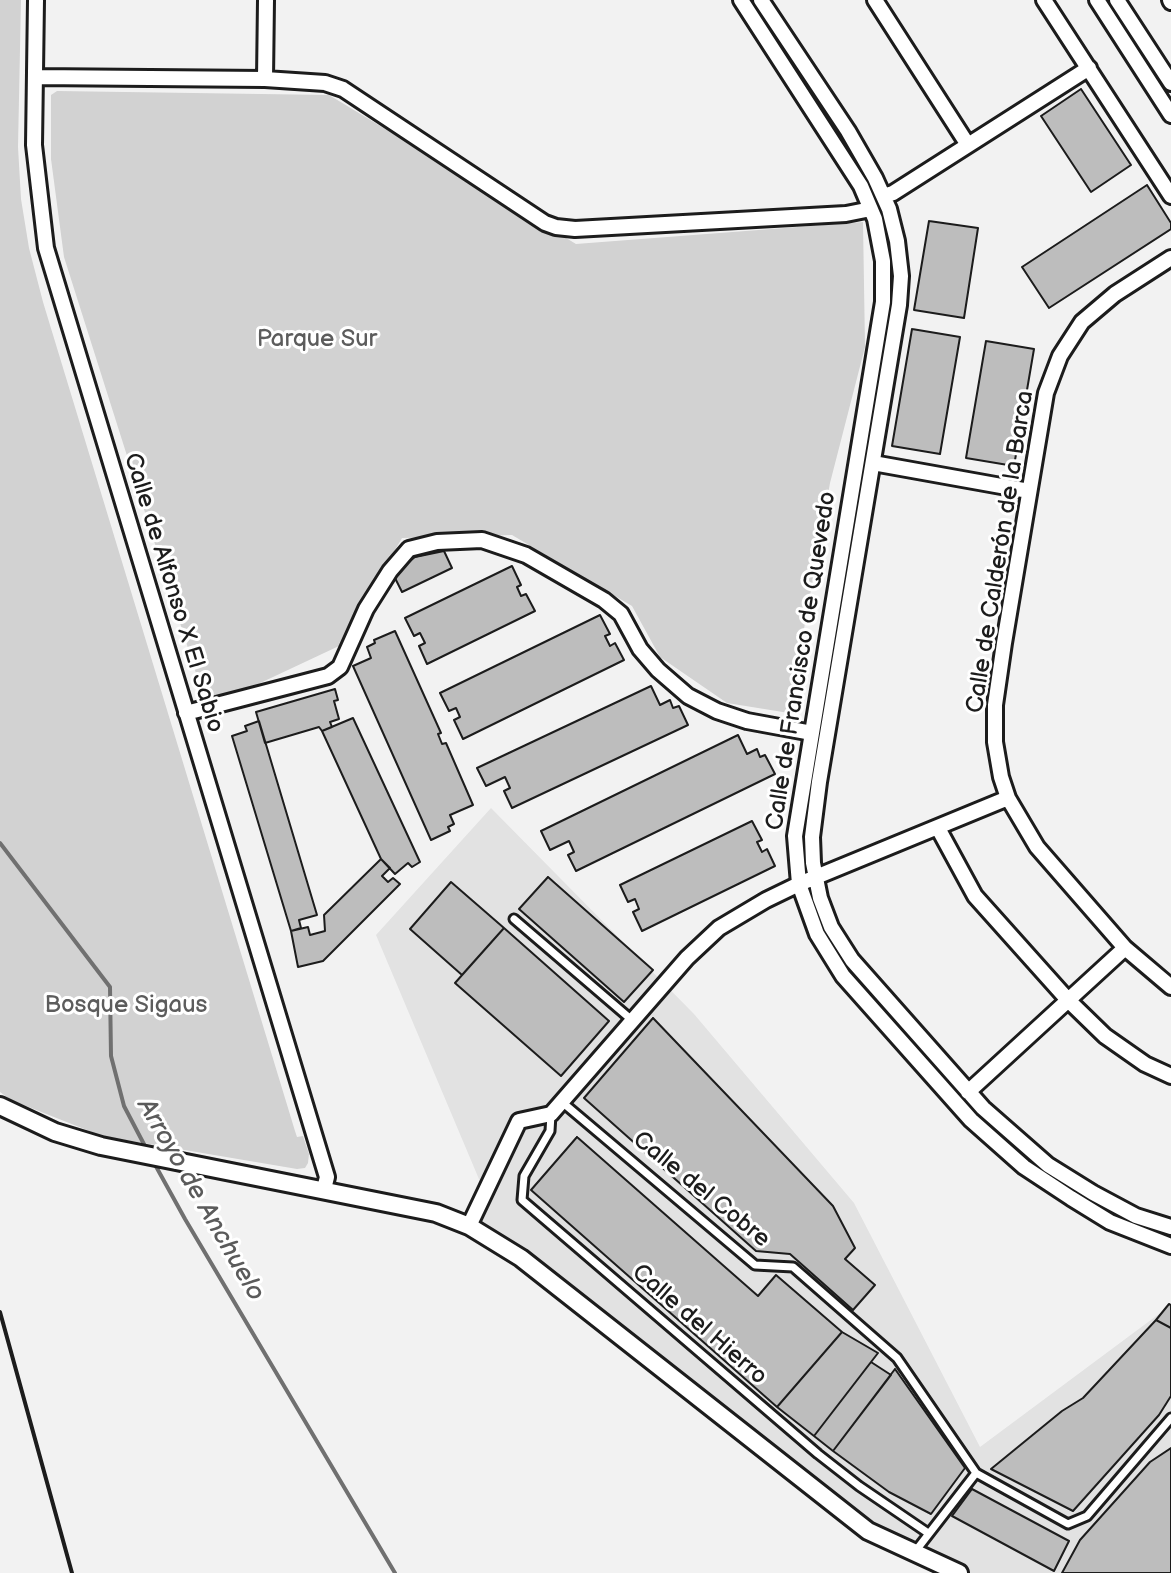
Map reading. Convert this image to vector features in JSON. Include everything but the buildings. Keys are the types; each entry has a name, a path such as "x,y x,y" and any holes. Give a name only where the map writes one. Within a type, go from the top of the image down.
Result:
{"street":[{"name":"Calle de Alfonso X El Sabio","path":"36,0 34,145 46,248 327,1177 324,1189"},
{"path":"265,79 266,0"},
{"name":"Calle de Francisco de Quevedo","path":"741,0 861,186 871,209 883,261 883,302 795,836 799,884 817,934 843,976 971,1120 1024,1167 1071,1198 1110,1222 1171,1246"},
{"name":"Calle de Francisco de Quevedo","path":"761,0 848,131 884,196 897,241 901,276 899,305 812,837 816,878 831,927 852,960 968,1092 1048,1165 1136,1216 1171,1227"},
{"path":"875,0 968,145"},
{"path":"1044,0 1171,196"},
{"path":"1097,0 1171,115"},
{"path":"1117,0 1171,83"},
{"path":"884,196 1089,68"},
{"path":"35,77 265,79 325,83 343,89 545,223 556,227 575,229 846,214 871,209"},
{"name":"Calle de Calderón de la Barca","path":"1171,258 1093,312 1082,322 1060,356 1046,393 995,705 995,742 1001,777 1008,798 1037,847 1125,948 1171,987"},
{"path":"873,463 1029,491"},
{"path":"186,713 328,676 340,667 366,609 390,571 409,549 437,542 482,540 526,555 604,600 621,614 640,649 658,670 688,696 717,711 747,721 812,733"},
{"path":"469,1226 519,1121 551,1114 687,958 719,928 799,884 1008,798"},
{"path":"938,828 975,896 1068,1000 1105,1036 1145,1064 1171,1076"},
{"path":"968,1092 1125,948"},
{"path":"0,1106 55,1132 125,1152 436,1213 469,1226 521,1258 868,1531 959,1573"}],"lane":[{"path":"514,919 633,1021"},
{"name":"Calle del Cobre","path":"562,1102 755,1265 793,1267 864,1328 897,1358 976,1473"},
{"name":"Calle del Hierro","path":"551,1114 550,1131 524,1176 522,1200 818,1454 928,1533"},
{"path":"914,1553 976,1473 1068,1524 1087,1516 1168,1429 1171,1418"}],"shaded area":[{"path":"491,808 694,1014 854,1203 980,1447 1171,1305 1171,1573 959,1573 868,1531 469,1226 484,1191 376,935"}],"green space":[{"name":"Bosque Sigaus","path":"0,0 21,0 18,147 21,199 29,248 43,302 295,1131 297,1137 303,1136 309,1154 305,1168 102,1136 11,1100 0,1092"},
{"name":"Parque Sur","path":"57,91 329,95 576,244 863,222 865,347 830,483 789,713 727,703 660,657 632,606 512,535 402,538 339,646 207,708 64,257 51,159 51,95"}],"waterway":[{"name":"Arroyo de Anchuelo","path":"0,843 110,987 111,1056 124,1106 147,1150"},
{"name":"Arroyo de Anchuelo","path":"153,1161 395,1573"}],"railway":[{"path":"0,1312 72,1573"}]}
